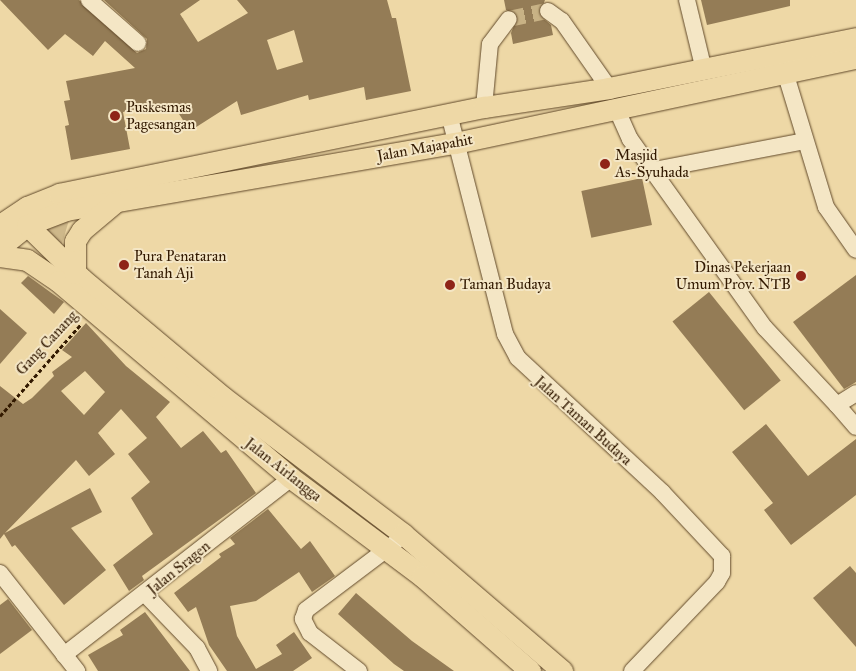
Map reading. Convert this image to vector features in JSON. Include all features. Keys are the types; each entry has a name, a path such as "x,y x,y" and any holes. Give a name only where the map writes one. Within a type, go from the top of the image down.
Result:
{"main road":[{"name":"Jalan Majapahit","path":"8,229 66,210 455,143 617,110 780,73 856,38"},
{"name":"Jalan Majapahit","path":"8,229 59,194 449,114 609,88 703,66 770,54 856,58"},
{"path":"770,54 780,65 780,73"},
{"path":"72,278 75,241 82,230 116,201"},
{"path":"8,229 72,278"},
{"name":"Jalan Airlangga","path":"0,256 17,256 72,278 224,398 402,534 562,671"},
{"name":"Jalan Airlangga","path":"72,278 94,310 291,478 388,551 530,671"}],"street":[{"path":"89,0 138,43"},
{"path":"687,0 703,66"},
{"path":"548,11 562,20 609,88"},
{"path":"484,107 490,44 508,19"},
{"path":"780,73 826,207 856,250"},
{"path":"617,110 630,139 654,170 765,328 856,428"},
{"name":"Jalan Taman Budaya","path":"449,114 505,334 518,358 662,492 722,556 722,573 717,582 632,671"},
{"path":"654,170 804,141"},
{"path":"837,405 856,393"},
{"name":"Jalan Sragen","path":"64,655 145,594 291,478"},
{"path":"359,671 315,638 303,619 306,610 388,551 402,534"},
{"path":"2,580 77,671"},
{"path":"145,594 197,648 209,671"}],"path":[{"name":"Gang Canang","path":"0,416 94,310"}],"shaded area":[{"path":"69,220 61,247 38,228"}],"building":[{"path":"0,0 79,0 137,53 146,49 147,39 104,0 200,0 180,14 198,42 248,13 237,0 387,0 392,18 396,18 411,91 366,100 364,87 309,100 308,95 241,115 237,101 190,131 172,103 123,112 130,149 71,160 65,126 69,125 64,101 70,100 66,81 135,68 105,41 93,56 65,34 48,50","holes":["294,30 303,62 277,70 267,40"]},
{"path":"504,0 545,0 539,15 551,25 553,35 513,44 511,33 518,16 506,10"},
{"path":"701,0 790,0 790,6 707,25"},
{"path":"642,178 652,225 591,238 581,191"},
{"path":"856,275 856,382 844,389 793,322"},
{"path":"28,276 64,302 54,314 21,283"},
{"path":"709,292 781,381 744,410 672,322"},
{"path":"0,309 27,333 0,364"},
{"path":"86,323 126,366 170,402 156,417 181,448 203,431 221,453 226,450 256,493 142,576 144,580 129,591 113,565 153,534 131,498 150,482 128,454 147,438 121,409 98,433 115,454 89,476 76,460 5,533 90,488 102,512 71,528 106,570 64,605 15,545 12,547 4,534 0,539 0,386 23,404 32,398 54,376 52,372 72,357 62,350","holes":["85,371 105,392 84,415 61,391"]},
{"path":"766,424 808,476 856,439 856,495 791,545 764,510 773,503 732,452"},
{"path":"268,509 301,549 310,541 335,576 312,592 299,572 256,601 230,606 237,636 256,669 282,654 276,645 294,632 312,658 293,671 227,671 209,645 196,607 188,612 174,593 221,557 219,554 235,544 230,538"},
{"path":"850,566 856,573 856,647 813,598"},
{"path":"356,593 412,641 454,671 404,671 394,664 338,614"},
{"path":"8,599 32,630 0,654 0,605"},
{"path":"145,612 190,671 98,671 88,655 123,635 120,630"}],"tunnel":[{"path":"509,19 548,11"}],"place":[{"name":"Puskesmas Pagesangan","path":"115,116"},
{"name":"Masjid As-Syuhada","path":"605,164"},
{"name":"Pura Penataran Tanah Aji","path":"124,265"},
{"name":"Dinas Pekerjaan Umum Prov. NTB","path":"801,276"},
{"name":"Taman Budaya","path":"450,285"}]}
